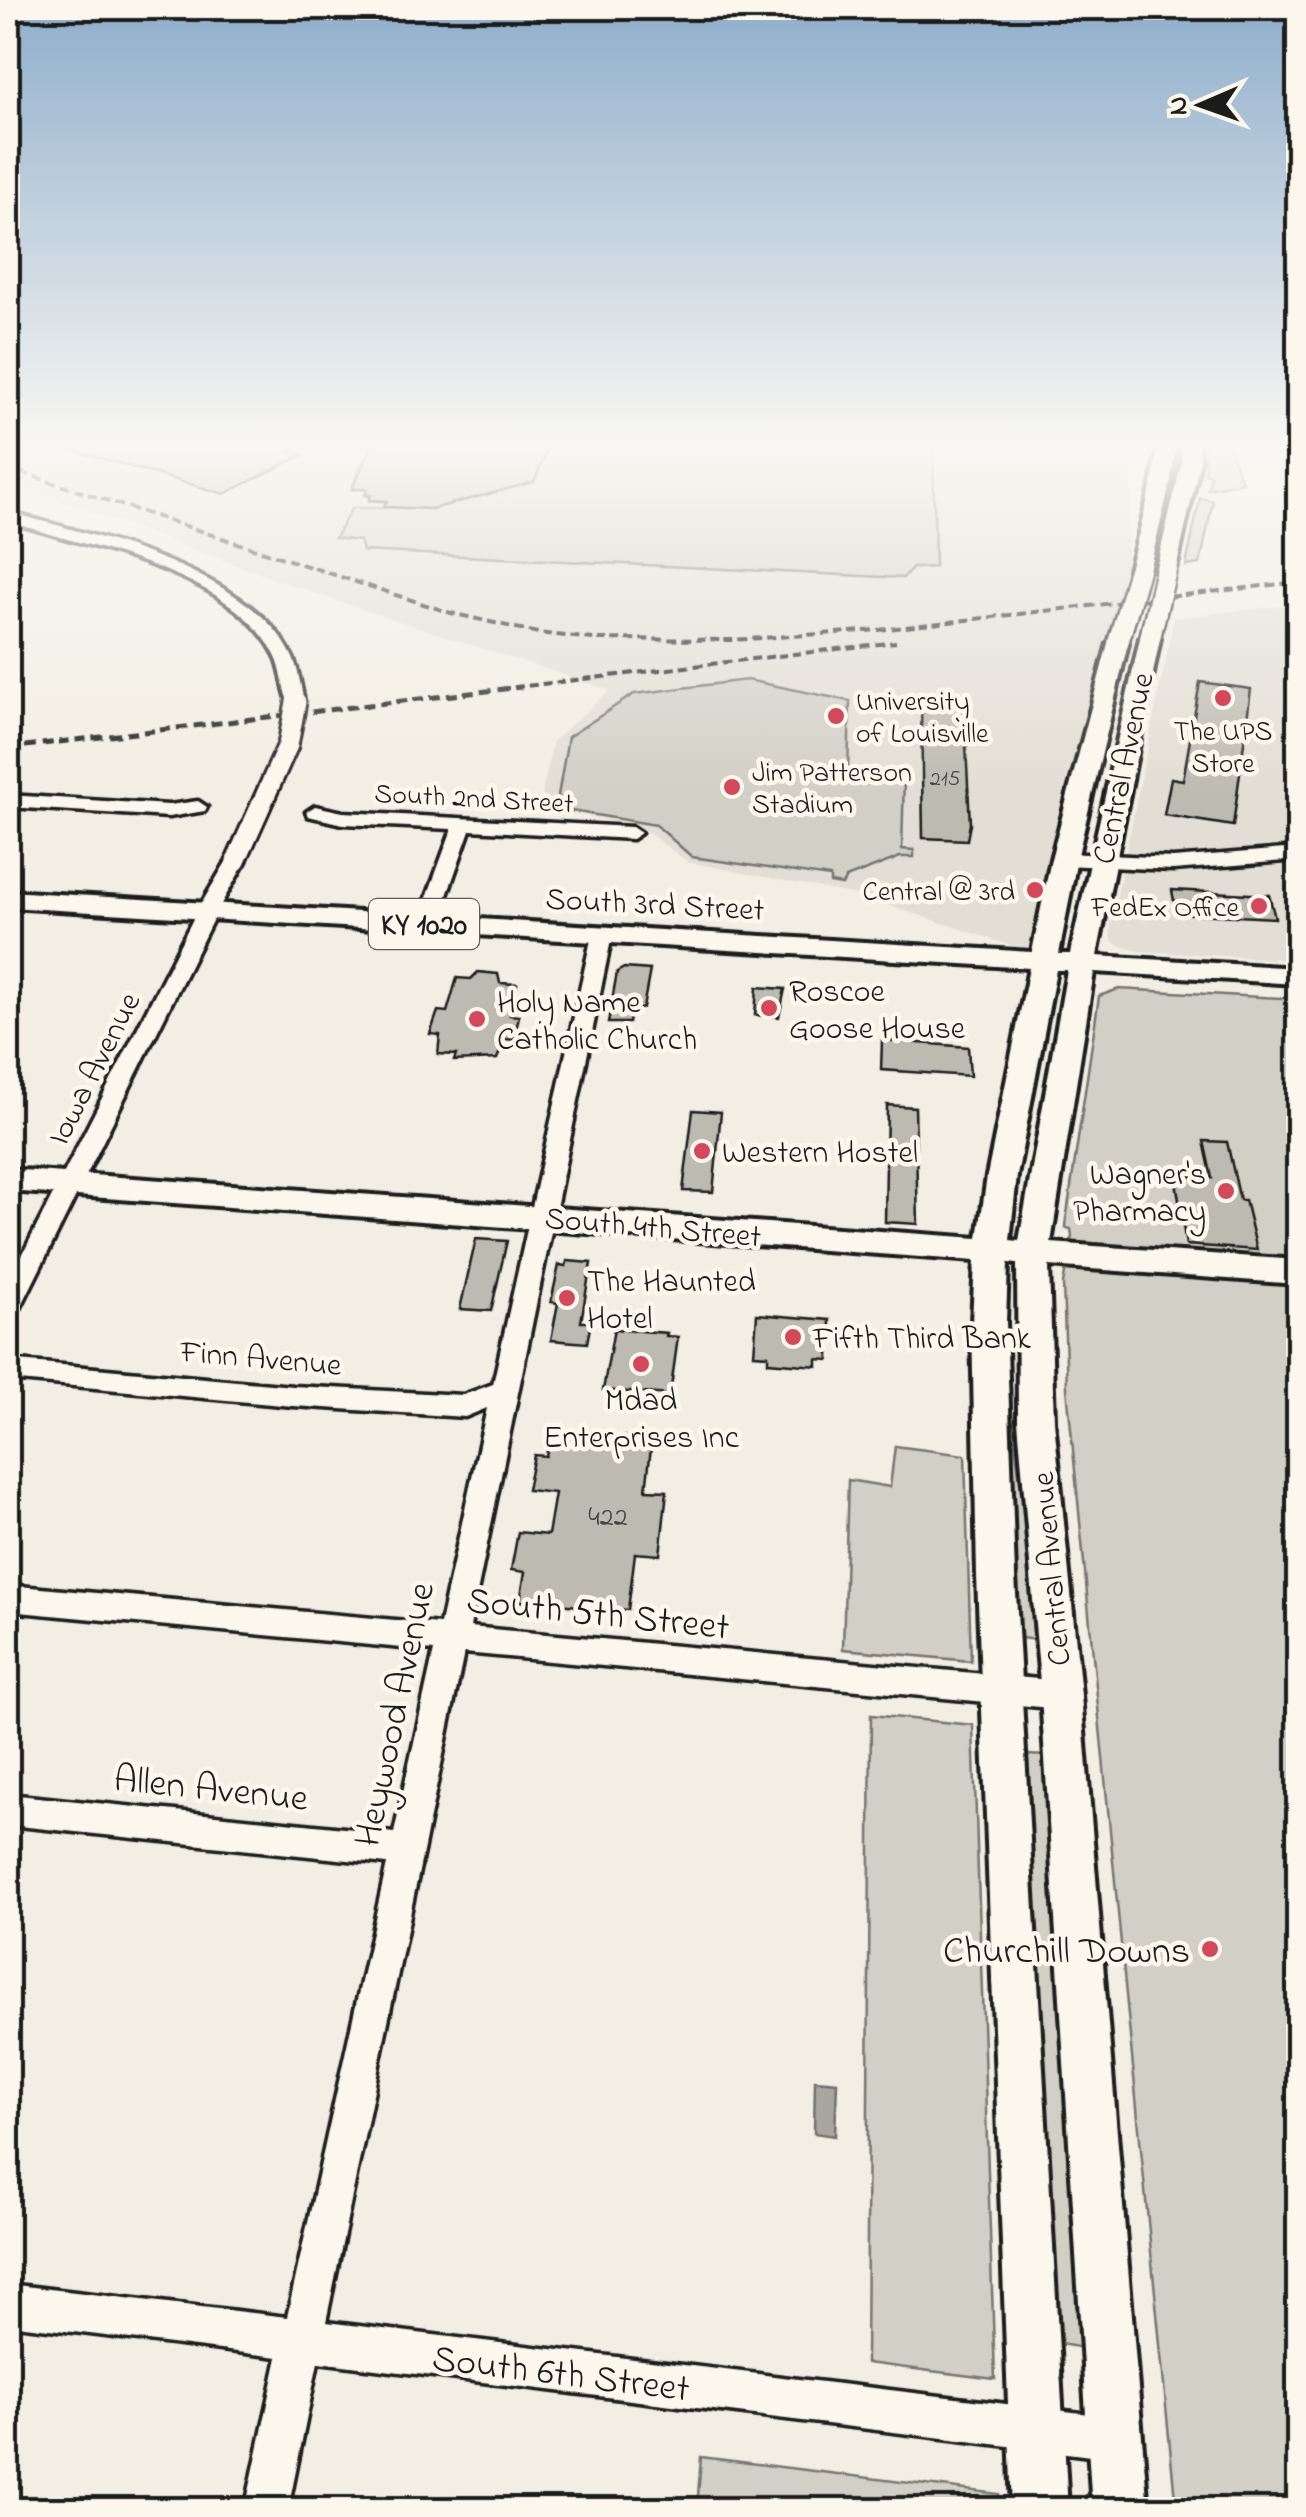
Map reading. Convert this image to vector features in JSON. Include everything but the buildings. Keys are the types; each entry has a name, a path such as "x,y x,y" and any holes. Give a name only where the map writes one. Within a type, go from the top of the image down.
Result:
{"main road":[{"name":"Central Avenue","path":"1120,2510 1061,1695 1036,1422 1002,1176 1064,859 1141,560"},
{"name":"Central Avenue","path":"1040,2510 991,1417 1012,1254 1082,964 1168,560"},
{"name":"South 3rd Street","path":"8,899 1298,976"},
{"name":"South 4th Street","path":"8,1180 1298,1272"}],"street":[{"name":"Iowa Avenue","path":"8,1307 207,911 236,861 288,745 296,702 292,674 280,646 254,615 205,583 147,560"},
{"path":"8,801 170,810 198,807"},
{"name":"South 2nd Street","path":"314,812 343,818 632,833"},
{"path":"428,924 462,824"},
{"path":"1064,859 1185,864 1298,854"},
{"name":"Heywood Avenue","path":"266,2510 602,935"},
{"name":"Finn Avenue","path":"8,1370 293,1396 465,1406 505,1390"},
{"name":"South 5th Street","path":"8,1598 1061,1695"},
{"name":"Allen Avenue","path":"8,1808 406,1850"},
{"name":"South 6th Street","path":"8,2304 1115,2438"}],"shaded area":[{"name":"University of Louisville","path":"224,560 1126,560 1034,953 857,895 688,862 642,828 568,812 542,794 553,741 610,690"},
{"path":"552,560 935,560 935,567 913,568 903,578"},
{"path":"1298,604 1298,960 1139,951 1118,945 1112,941 1110,929 1174,618"},
{"name":"Jim Patterson Stadium","path":"747,680 850,701 848,774 904,778 902,849 914,850 914,857 900,857 846,878 842,885 830,883 830,877 692,857 656,825 571,811 569,804 558,796 568,737 634,694"},
{"name":"Churchill Downs","path":"1119,989 1298,999 1298,2509 1176,2509 1067,1388 1063,1284 1072,1236 1071,1229 1066,1228 1067,1214 1099,996"},
{"path":"1008,1417 1012,1417 1039,1640 1020,1638"},
{"path":"895,1446 965,1455 971,1661 843,1649 848,1480 890,1487"},
{"path":"871,1715 973,1725 995,2379 866,2363"},
{"path":"1027,1755 1046,1756 1084,2348 1060,2344"},
{"path":"815,2080 837,2082 835,2136 814,2133"},
{"path":"701,2457 999,2494 999,2509 697,2509"}],"railway":[{"path":"290,560 451,613 538,633 593,639 732,640 879,630 1298,582"},
{"path":"500,689 896,642"},
{"path":"8,748 521,687"}],"place":[{"name":"The UPS Store","path":"1223,698"},
{"name":"University of Louisville","path":"836,716"},
{"name":"Jim Patterson Stadium","path":"732,787"},
{"name":"Central @ 3rd","path":"1035,890"},
{"name":"FedEx Office","path":"1259,906"},
{"name":"Roscoe Goose House","path":"769,1008"},
{"name":"Holy Name Catholic Church","path":"477,1019"},
{"name":"Western Hostel","path":"702,1151"},
{"name":"Wagner's Pharmacy","path":"1226,1191"},
{"name":"The Haunted Hotel","path":"567,1298"},
{"name":"Fifth Third Bank","path":"793,1337"},
{"name":"Mdad Enterprises Inc","path":"641,1364"},
{"name":"Churchill Downs","path":"1210,1949"}]}
